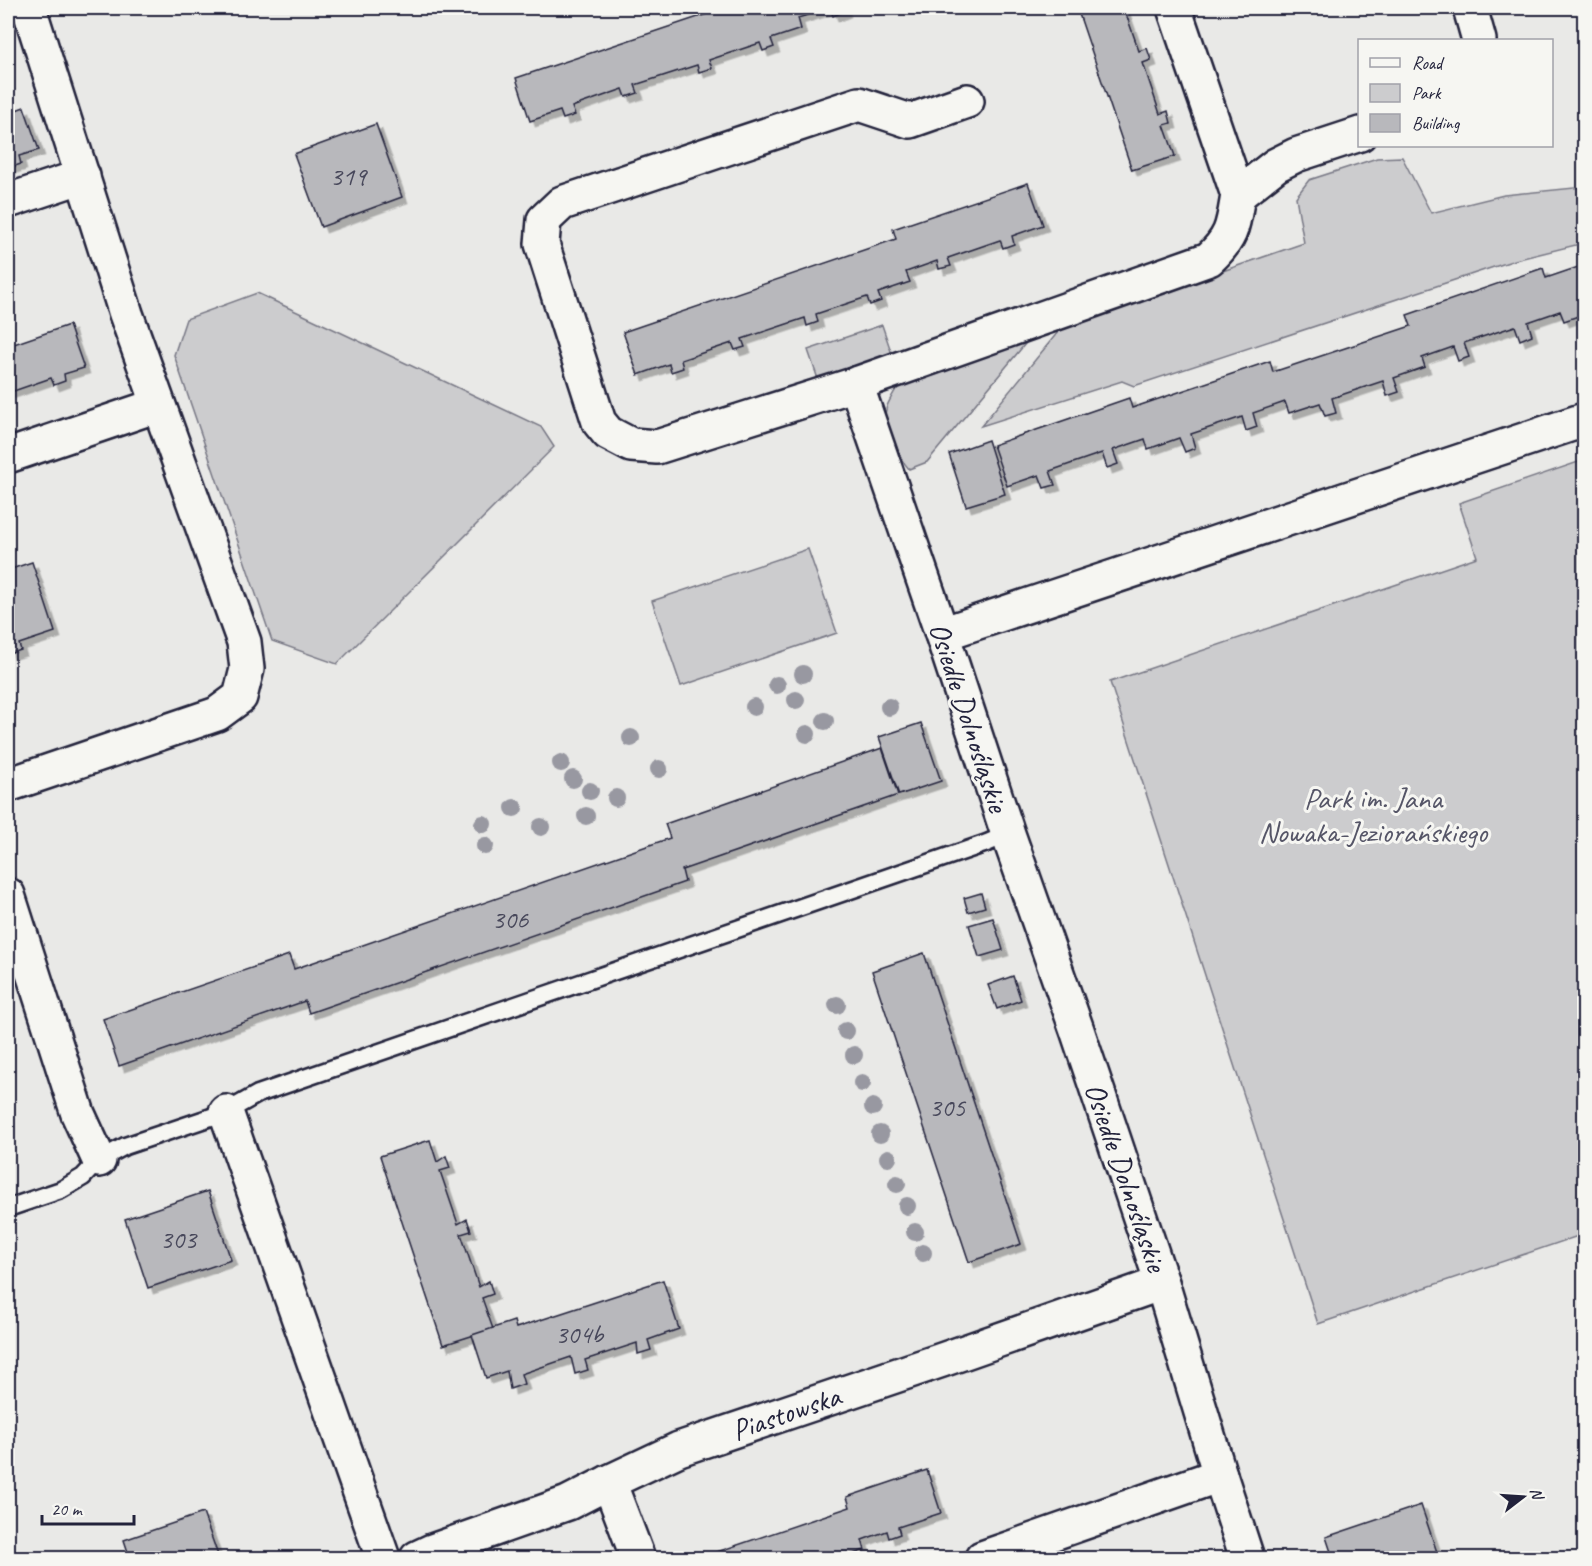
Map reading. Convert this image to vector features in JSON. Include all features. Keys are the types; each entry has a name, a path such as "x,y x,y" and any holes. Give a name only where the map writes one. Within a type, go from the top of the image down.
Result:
{"street":[{"path":"8,785 217,714 240,697 247,669 244,642 126,314 29,8"},
{"path":"967,101 910,121 860,104 562,202 544,220 542,244 599,422 608,433 631,445 657,447 856,384 1209,259 1221,248 1233,227 1238,195 1174,8"},
{"path":"1470,8 1479,39"},
{"path":"1238,195 1276,165 1296,155 1358,134"},
{"path":"8,201 83,176"},
{"name":"Osiedle Dolnośląskie","path":"856,384 1162,1283 1220,1475 1248,1558"},
{"path":"8,456 158,405"},
{"path":"942,634 1584,420"},
{"path":"8,895 78,1114 99,1160"},
{"path":"226,1112 383,1558"},
{"name":"Piastowska","path":"417,1558 568,1503 679,1449 1162,1283"},
{"path":"982,1558 1220,1475"},
{"path":"609,1482 638,1558"}],"lane":[{"path":"8,1208 61,1190 83,1177 99,1160 125,1146 226,1112 258,1094 965,851 1008,834"}],"green space":[{"path":"1402,157 1431,213 1504,195 1584,187 1584,243 1515,260 1134,386 1122,381 981,426 1063,326 1304,243 1296,197 1309,180 1377,158"},
{"path":"257,293 541,427 554,447 337,664 272,641 174,355 186,319"},
{"path":"882,325 893,357 819,382 808,350"},
{"path":"1035,332 927,462 909,469 894,448 885,423 887,406 899,384"},
{"name":"Park im. Jana Nowaka-Jeziorańskiego","path":"1584,460 1584,1234 1318,1324 1110,682 1477,557 1459,503"},
{"path":"808,549 837,633 681,686 652,601"}],"building":[{"path":"725,8 830,8 798,18 801,29 771,39 774,47 763,51 760,43 709,60 712,68 699,72 697,65 635,85 638,93 626,97 623,89 572,107 575,115 563,119 560,111 530,121 516,78"},
{"path":"830,8 844,8 845,11 833,16"},
{"path":"1077,8 1124,8 1139,51 1147,48 1151,60 1143,63 1160,114 1168,111 1171,123 1164,125 1175,156 1132,170"},
{"path":"24,107 39,150 19,156 21,164 9,168 8,113"},
{"path":"376,124 402,197 321,227 294,154"},
{"path":"1028,183 1043,225 1012,236 1014,244 1003,248 1000,240 948,258 951,266 939,269 937,261 906,272 910,282 878,293 881,301 870,305 867,297 816,314 818,322 807,326 805,318 742,339 745,347 735,350 732,343 681,360 683,368 671,372 669,364 638,375 623,332 896,239 893,229"},
{"path":"1584,265 1584,314 1564,321 1560,311 1528,322 1532,335 1520,340 1515,326 1464,343 1469,357 1458,361 1453,347 1422,358 1425,367 1394,378 1399,392 1387,396 1383,381 1332,398 1336,413 1325,416 1320,403 1289,413 1285,402 1253,413 1257,427 1246,431 1242,417 1191,434 1195,448 1185,452 1179,438 1148,449 1145,439 1113,450 1118,464 1107,468 1102,453 1050,471 1055,485 1044,488 1039,475 1007,486 993,445 1129,398 1132,408 1270,361 1273,372 1411,326 1407,315 1543,268 1546,278"},
{"path":"69,325 84,368 64,374 65,381 54,385 51,378 8,393 8,346"},
{"path":"988,440 1005,494 966,506 949,454"},
{"path":"32,562 55,632 19,644 21,650 9,654 8,570"},
{"path":"921,723 941,781 899,795 879,737"},
{"path":"882,748 898,795 682,870 685,882 309,1013 305,1001 119,1066 103,1019 289,955 294,969 670,838 665,824"},
{"path":"981,893 985,907 968,912 964,898"},
{"path":"993,918 1003,950 979,957 969,925"},
{"path":"924,953 1021,1244 969,1262 872,971"},
{"path":"1013,976 1021,1000 997,1009 988,985"},
{"path":"430,1140 437,1162 446,1156 450,1168 440,1171 458,1224 467,1219 471,1231 461,1234 479,1287 489,1281 493,1294 482,1298 493,1329 443,1345 380,1156"},
{"path":"208,1191 231,1260 148,1288 125,1219"},
{"path":"663,1280 679,1329 648,1340 651,1350 638,1354 637,1343 585,1360 588,1370 575,1374 571,1357 521,1374 524,1384 510,1389 507,1371 486,1378 472,1335 514,1321 516,1328"},
{"path":"927,1470 941,1513 898,1527 900,1534 889,1538 887,1531 862,1540 865,1550 841,1558 699,1558 850,1507 847,1497"},
{"path":"1421,1505 1439,1558 1333,1558 1326,1537"},
{"path":"203,1513 219,1558 130,1558 124,1540"}]}
